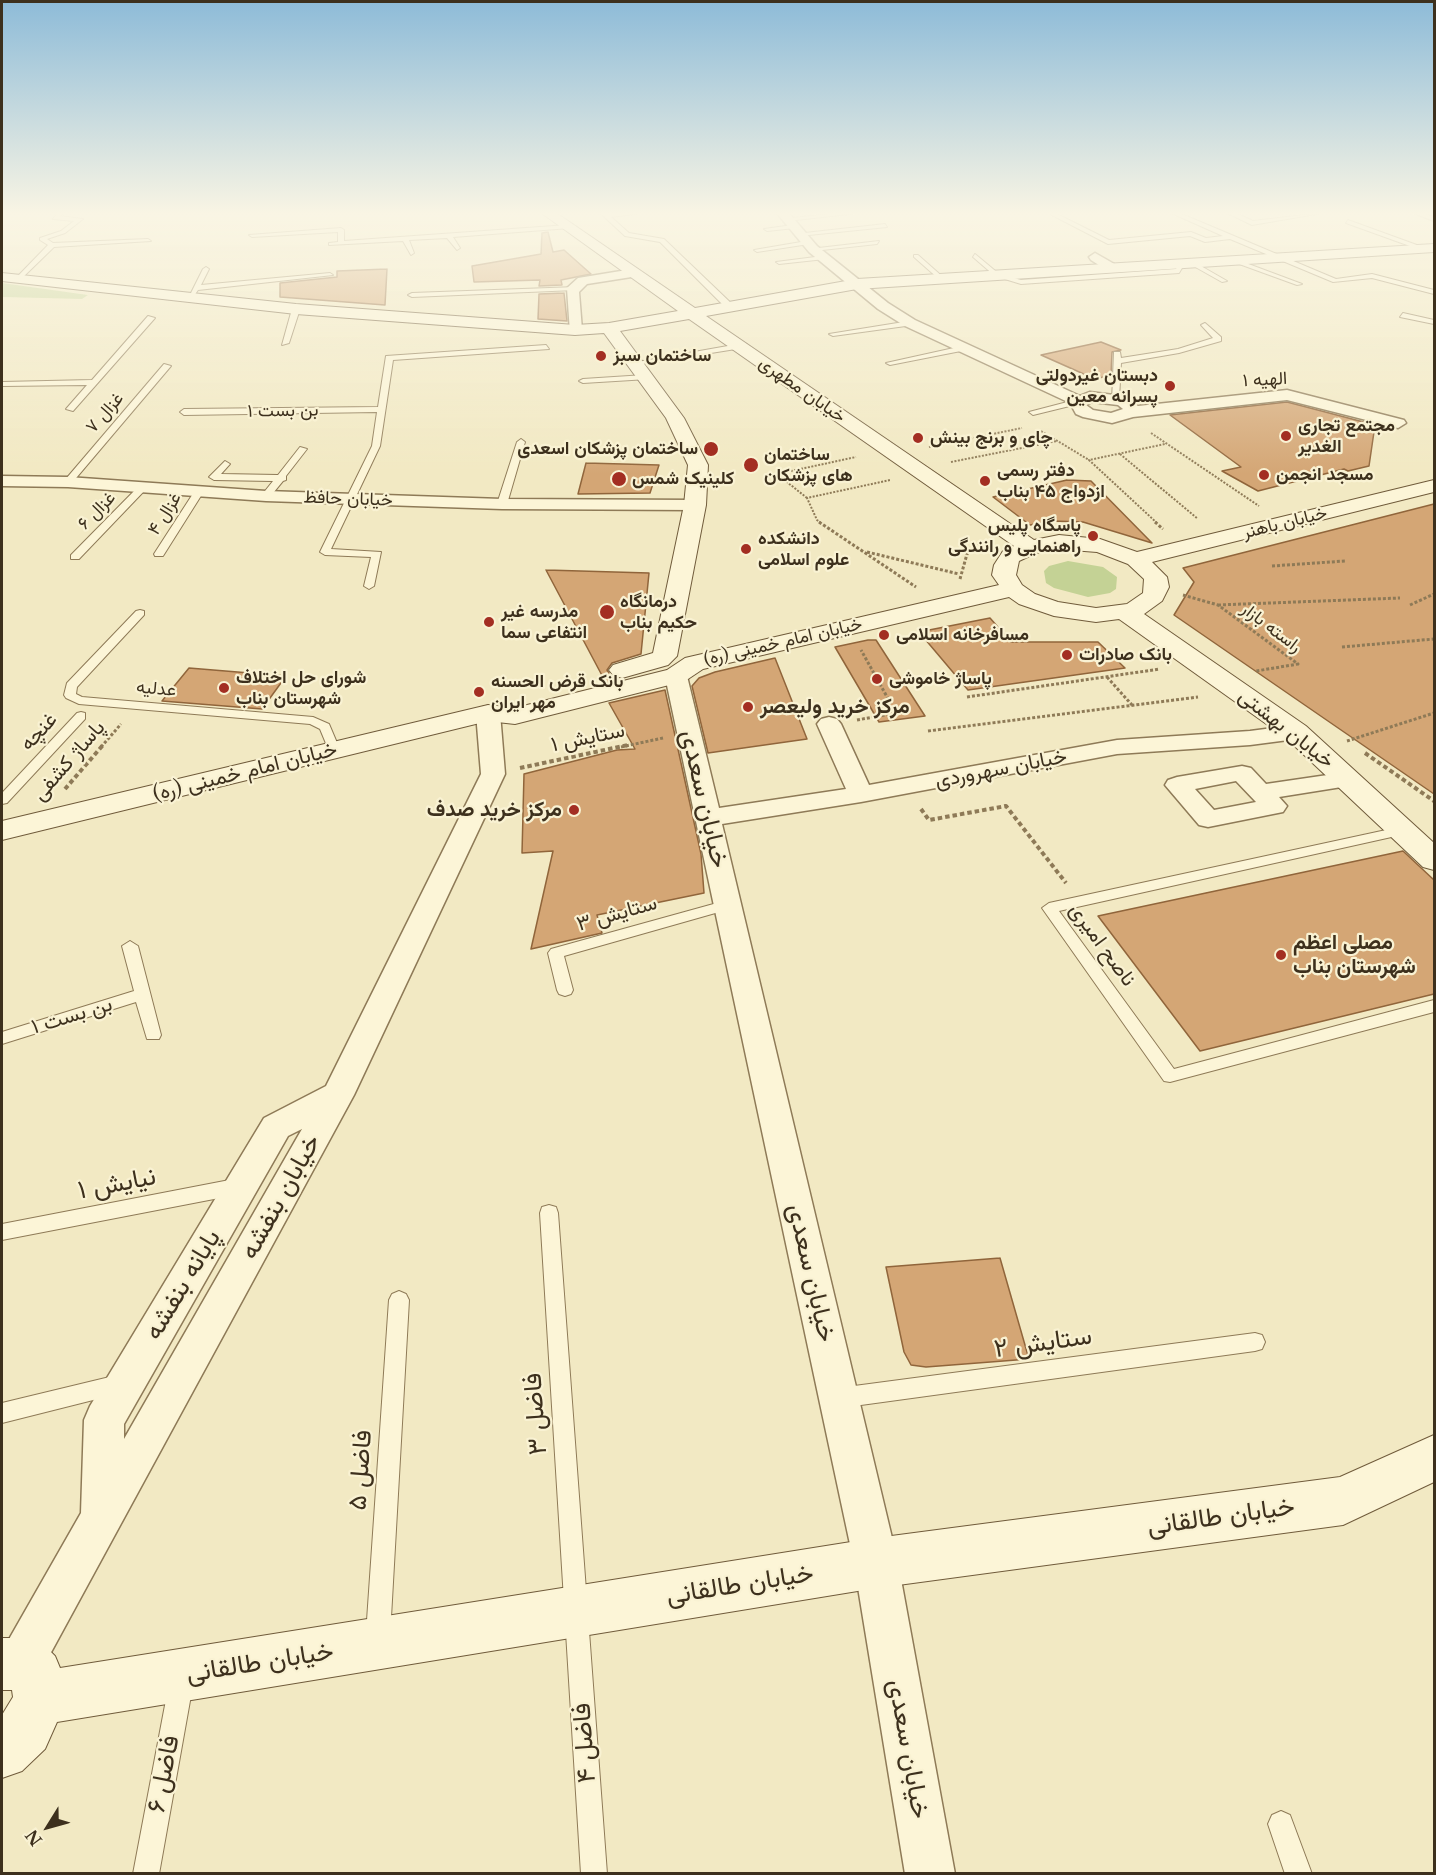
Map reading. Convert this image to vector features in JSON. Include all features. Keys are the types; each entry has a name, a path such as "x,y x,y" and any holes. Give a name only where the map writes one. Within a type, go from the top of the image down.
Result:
{"main road":[{"path":"235,300 296,309 575,330 609,328 692,314 727,304 756,300"},
{"name":"خیابان مطهری","path":"671,300 1020,540"},
{"path":"609,328 675,418 698,465 694,505 669,644 664,656 673,668"},
{"name":"خیابان باهنر","path":"1136,559 1434,487"},
{"path":"968,592 985,584 985,564 993,552 1007,542 1020,540 1084,543 1116,550 1136,559 1152,572 1157,586 1154,596 1146,603 1125,612 1096,615 1064,612 1036,603 1013,589 1004,575 1005,565 1016,552 1020,540"},
{"name":"خیابان امام خمینی (ره)","path":"2,831 488,713 515,716 673,668 968,592 1013,589"},
{"name":"خیابان بهشتی","path":"1125,612 1296,732 1348,779 1400,831 1434,860"},
{"name":"خیابان طالقانی","path":"20,1675 183,1675 876,1563 1343,1501 1434,1458"},
{"path":"2,1751 26,1730 20,1675"}],"street":[{"path":"573,300 575,330"},
{"path":"875,300 910,322 1084,408 1090,397 1115,399 1130,406 1128,414"},
{"name":"الهیه ۱","path":"1084,408 1112,418 1128,414 1287,395 1398,423"},
{"name":"خیابان حافظ","path":"2,481 68,482 266,496 351,499 502,504 694,505"},
{"name":"خیابان سعدی","path":"673,668 876,1563 930,1874"},
{"path":"488,713 493,774"},
{"path":"829,724 861,794"},
{"name":"خیابان سهروردی","path":"708,818 906,787 1118,747 1250,738 1296,732"},
{"name":"خیابان بنفشه","path":"20,1675 102,1517 338,1095 493,774"},
{"path":"1261,792 1348,779"},
{"name":"پایانه بنفشه","path":"102,1517 104,1420 276,1127 338,1095"}],"lane":[{"path":"722,300 727,304"},
{"path":"285,344 296,309"},
{"path":"1403,315 1434,322"},
{"path":"70,409 151,318"},
{"path":"833,334 910,322"},
{"path":"1115,399 1117,358 1179,351 1218,339 1205,325"},
{"path":"583,381 641,370 739,346"},
{"path":"369,586 377,554 325,552 376,446 389,358 546,347"},
{"path":"890,363 963,348"},
{"name":"غزال ۷","path":"68,482 167,366"},
{"path":"2,384 93,382"},
{"path":"1033,412 1084,408"},
{"name":"بن بست ۱","path":"184,412 382,409"},
{"path":"502,504 521,442"},
{"path":"266,496 283,478 303,449"},
{"path":"225,464 214,477 283,478"},
{"name":"غزال ۶","path":"75,557 142,488"},
{"name":"غزال ۴","path":"159,554 199,491"},
{"name":"عدلیه","path":"140,613 71,686 70,695 79,700 313,721 324,727 334,750"},
{"name":"غنچه","path":"2,800 81,716"},
{"name":"ناصح امیری","path":"1400,831 1050,908 1170,1076 1434,1006"},
{"name":"ستایش ۳","path":"565,990 556,953 728,905"},
{"name":"بن بست ۱","path":"130,946 153,1035"},
{"name":"بن بست ۱","path":"2,1038 142,994"},
{"name":"نیایش ۱","path":"2,1232 243,1185"},
{"name":"فاضل ۳","path":"549,1213 576,1612"},
{"name":"فاضل ۵","path":"378,1644 399,1300"},
{"name":"ستایش ۲","path":"839,1398 1255,1342"},
{"path":"2,1413 126,1383"},
{"name":"فاضل ۴","path":"576,1612 594,1874"},
{"name":"فاضل ۶","path":"146,1874 183,1675"},
{"path":"1281,1824 1299,1874"}],"path":[{"path":"1084,408 1034,426 1089,460 1170,536"},
{"path":"1128,414 1166,444 1284,523"},
{"path":"922,448 1022,428"},
{"path":"944,463 1057,441"},
{"path":"1089,460 1166,444"},
{"path":"1120,454 1199,520"},
{"path":"863,455 777,474 807,498 817,520 917,588"},
{"path":"807,498 896,478"},
{"path":"968,592 960,574 967,554 984,540"},
{"path":"862,551 960,574"},
{"path":"1272,566 1345,561"},
{"name":"راسته بازار","path":"1177,593 1218,606 1298,664 1247,672"},
{"path":"1410,605 1434,594"},
{"name":"راسته بازار","path":"1218,606 1400,598"},
{"path":"1342,647 1434,639"},
{"path":"829,724 896,713 857,643"},
{"path":"967,697 1164,668"},
{"path":"1106,677 1133,705"},
{"path":"928,731 1206,696"},
{"path":"1347,741 1434,713"},
{"name":"پاساژ کشفی","path":"34,823 126,719"},
{"name":"ستایش ۱","path":"493,774 689,732"},
{"path":"906,787 928,820 1006,806 1080,901"}],"green space":[{"path":"1068,561 1103,567 1117,577 1116,589 1110,593 1088,597 1054,588 1046,583 1044,571 1049,566"}],"building":[{"path":"313,300 385,300 385,305"},
{"path":"539,300 565,300 567,321 538,319"},
{"path":"1101,342 1121,350 1112,352 1111,375 1095,379 1041,355"},
{"name":"مجتمع تجاری الغدیر","path":"1287,402 1375,425 1369,466 1348,471 1344,469 1258,491 1222,471 1241,467 1170,415"},
{"name":"کلینیک شمس","path":"586,463 659,465 650,493 578,494"},
{"path":"1067,480 1091,481 1152,543 1083,522 1051,521 1030,525 993,497"},
{"path":"1434,504 1434,794 1174,615 1194,582 1183,568"},
{"name":"درمانگاه حکیم بناب","path":"546,570 649,573 641,654 612,663 607,670 611,676 620,680 606,683"},
{"path":"990,618 1011,642 1098,642 1125,668 968,690 919,632"},
{"name":"پاساژ خاموشی","path":"876,640 925,716 879,722 835,647"},
{"name":"مرکز خرید ولیعصر","path":"775,658 807,739 708,753 692,686 699,678 715,672"},
{"name":"شورای حل اختلاف شهرستان بناب","path":"189,668 286,676 262,709 162,701"},
{"path":"665,690 701,854 704,893 597,915 602,933 531,949 553,851 522,853 524,774 617,750 635,749 609,703"},
{"name":"مصلی اعظم شهرستان بناب","path":"1403,851 1434,880 1434,994 1200,1051 1098,916"},
{"path":"1000,1258 1029,1359 926,1367 911,1365 904,1352 886,1267"}],"place":[{"name":"ساختمان سبز","path":"601,356"},
{"name":"دبستان غیردولتی پسرانه معین","path":"1170,386"},
{"name":"مجتمع تجاری الغدیر","path":"1286,436"},
{"name":"چای و برنج بینش","path":"918,438"},
{"name":"ساختمان پزشکان اسعدی","path":"711,449"},
{"name":"ساختمان های پزشکان","path":"751,465"},
{"name":"مسجد انجمن","path":"1264,475"},
{"name":"کلینیک شمس","path":"619,479"},
{"name":"دفتر رسمی ازدواج ۴۵ بناب","path":"985,481"},
{"name":"پاسگاه پلیس راهنمایی و رانندگی","path":"1093,536"},
{"name":"دانشکده علوم اسلامی","path":"746,549"},
{"name":"درمانگاه حکیم بناب","path":"607,612"},
{"name":"مدرسه غیر انتفاعی سما","path":"489,622"},
{"name":"مسافرخانه اسلامی","path":"884,635"},
{"name":"بانک صادرات","path":"1067,655"},
{"name":"پاساژ خاموشی","path":"877,679"},
{"name":"شورای حل اختلاف شهرستان بناب","path":"224,688"},
{"name":"بانک قرض الحسنه مهر ایران","path":"479,692"},
{"name":"مرکز خرید ولیعصر","path":"748,707"},
{"name":"مرکز خرید صدف","path":"574,810"},
{"name":"مصلی اعظم شهرستان بناب","path":"1281,955"}]}
